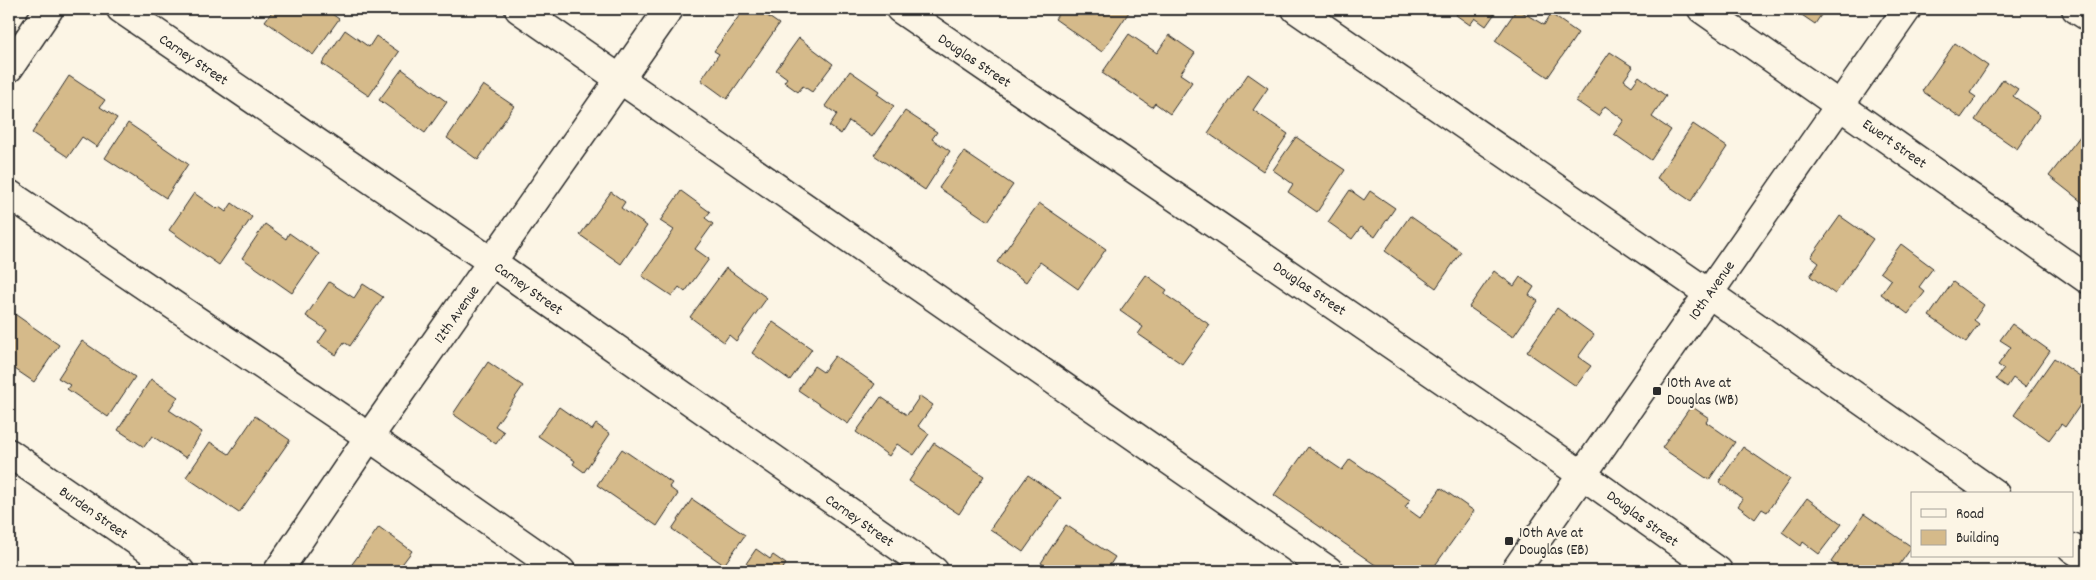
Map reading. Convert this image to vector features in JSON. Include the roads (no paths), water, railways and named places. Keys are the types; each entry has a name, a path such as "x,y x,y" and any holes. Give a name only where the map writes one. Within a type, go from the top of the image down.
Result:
{"street":[{"path":"9,68 49,9"},
{"name":"Carney Street","path":"121,9 492,262 934,571"},
{"path":"519,9 1329,571"},
{"name":"12th Avenue","path":"278,571 369,437 669,9"},
{"name":"Douglas Street","path":"900,9 1582,474 1718,571"},
{"path":"1296,9 1708,293 1992,492"},
{"name":"Ewert Street","path":"1702,9 2087,279"},
{"name":"10th Avenue","path":"1515,571 1907,9"},
{"path":"2076,9 2087,16"},
{"path":"9,194 369,437 561,571"},
{"name":"Burden Street","path":"9,453 180,571"},
{"path":"2074,549 2087,558"}],"place":[{"name":"10th Ave at Douglas (WB)","path":"1657,391"},
{"name":"10th Ave at Douglas (EB)","path":"1509,541"}]}
